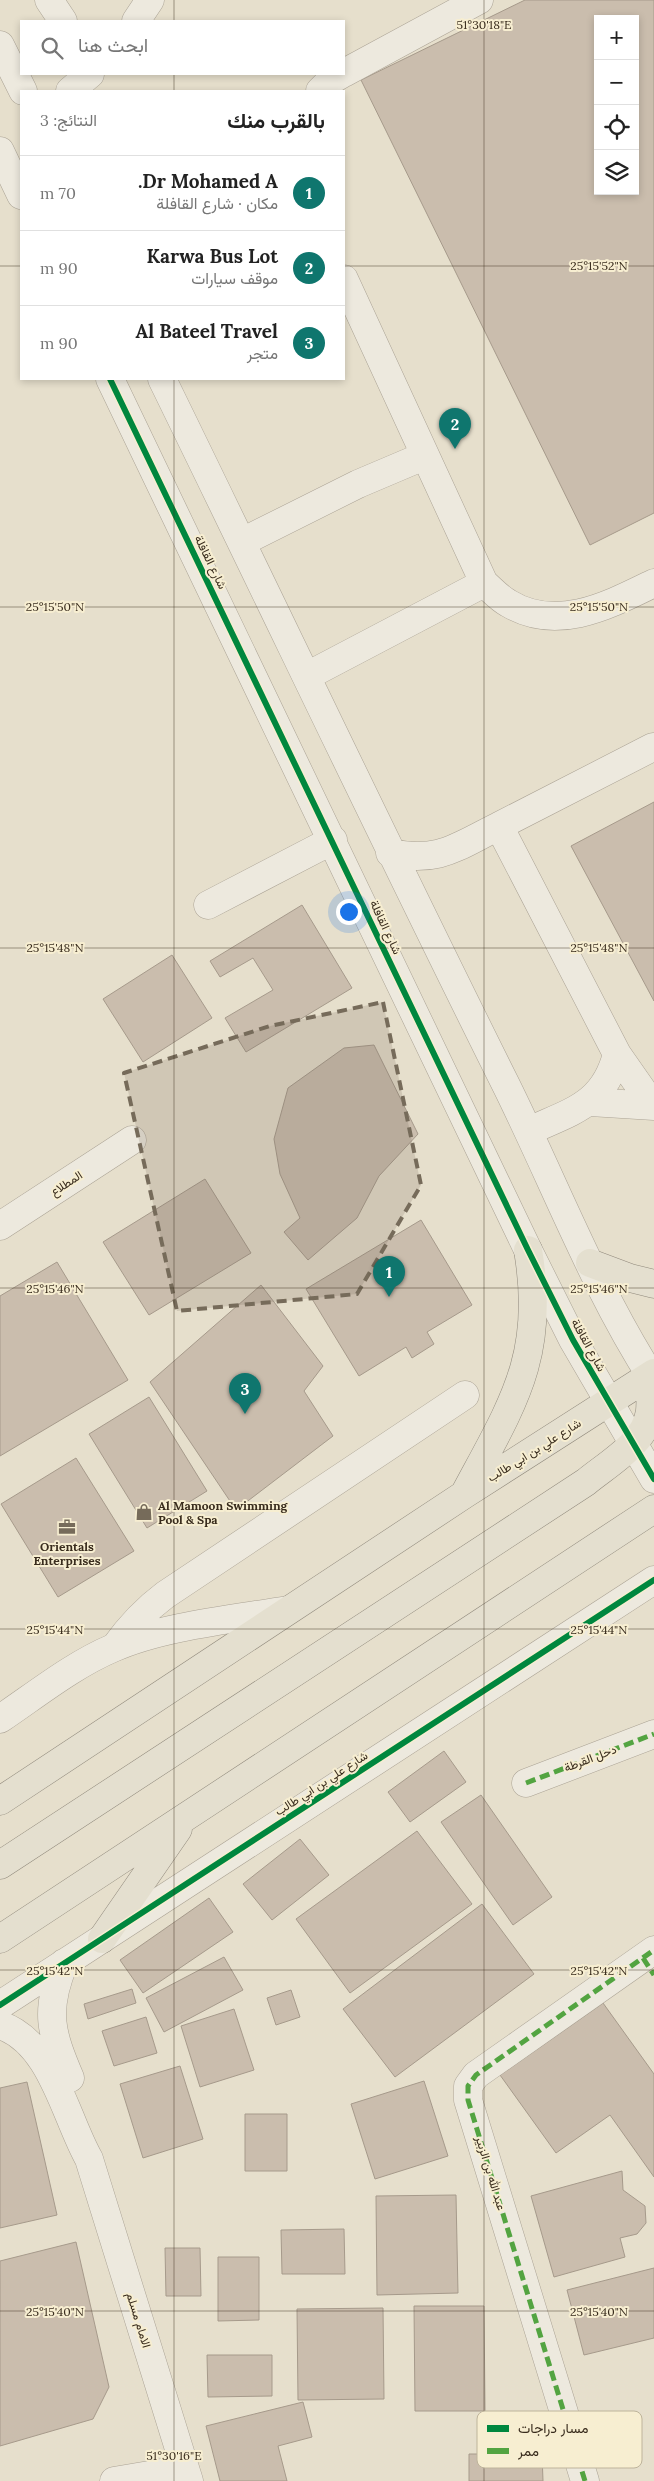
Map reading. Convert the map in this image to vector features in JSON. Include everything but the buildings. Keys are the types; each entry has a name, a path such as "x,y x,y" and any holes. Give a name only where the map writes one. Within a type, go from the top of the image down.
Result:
{"main road":[{"path":"465,1494 521,1384 530,1352 534,1309 533,1283 528,1250"},
{"path":"590,1263 630,1278 654,1284"},
{"path":"0,1865 586,1482 633,1444 643,1430 650,1412 653,1376"},
{"name":"شارع علي بن ابي طالب","path":"0,1801 465,1494 653,1376"},
{"path":"0,1939 654,1509"},
{"path":"102,1939 185,1818"}],"street":[{"path":"49,0 62,20"},
{"path":"137,20 150,0"},
{"path":"345,72 464,3"},
{"path":"0,44 22,90"},
{"path":"321,90 340,75"},
{"path":"0,151 20,193"},
{"path":"345,281 484,583 508,604 536,614 570,616 604,607 654,583"},
{"name":"شارع القافلة","path":"110,380 528,1250 573,1340 654,1479"},
{"path":"162,380 307,676 390,853 529,1131 616,1320 653,1376"},
{"path":"242,542 358,484 424,456"},
{"path":"307,676 484,583"},
{"path":"390,853 422,858 437,856 654,747"},
{"path":"499,826 616,1054 654,1104"},
{"path":"208,905 332,840"},
{"path":"529,1131 590,1102 603,1088 612,1072 616,1054"},
{"path":"590,1102 654,1104"},
{"name":"المطلاع","path":"0,1226 132,1140"},
{"name":"شارع علي بن ابي طالب","path":"115,1647 129,1627 146,1610 465,1395"},
{"path":"192,1578 188,1594 188,1611 192,1626"},
{"name":"شارع علي بن ابي طالب","path":"0,2004 654,1580"},
{"name":"شارع علي بن ابي طالب","path":"0,1719 88,1660 115,1647 192,1626 288,1610"},
{"name":"دحل القرطة","path":"526,1783 654,1734"},
{"name":"عبد الله بن الزبير","path":"564,2411 468,2100 468,2086 476,2075 650,1961"},
{"name":"الامام مسلم","path":"64,1963 56,1982 51,2022 55,2041 85,2114 90,2138 89,2159"},
{"name":"الامام مسلم","path":"0,2025 24,2040 42,2058 78,2139 89,2159 187,2475"},
{"name":"عبد الله بن الزبير","path":"581,2468 585,2481"},
{"path":"114,2481 187,2475"}],"highlighted area":[{"path":"383,1002 421,1185 357,1294 177,1311 124,1073 270,1026"}],"marked path":[{"path":"526,1783 654,1734"},
{"path":"564,2411 468,2100 468,2086 476,2075 654,1950"},
{"path":"643,1958 654,1975"},
{"path":"581,2468 585,2481"}],"cycle path":[{"path":"110,380 528,1250 573,1340 654,1479"},
{"path":"0,2005 654,1580"}],"place":[{"name":"Karwa Bus Lot","path":"455,449"},
{"name":"Dr Mohamed A.","path":"389,1297"},
{"name":"Al Bateel Travel","path":"245,1414"},
{"name":"Al Mamoon Swimming Pool & Spa","path":"144,1512"},
{"name":"Orientals Enterprises","path":"67,1527"}]}
